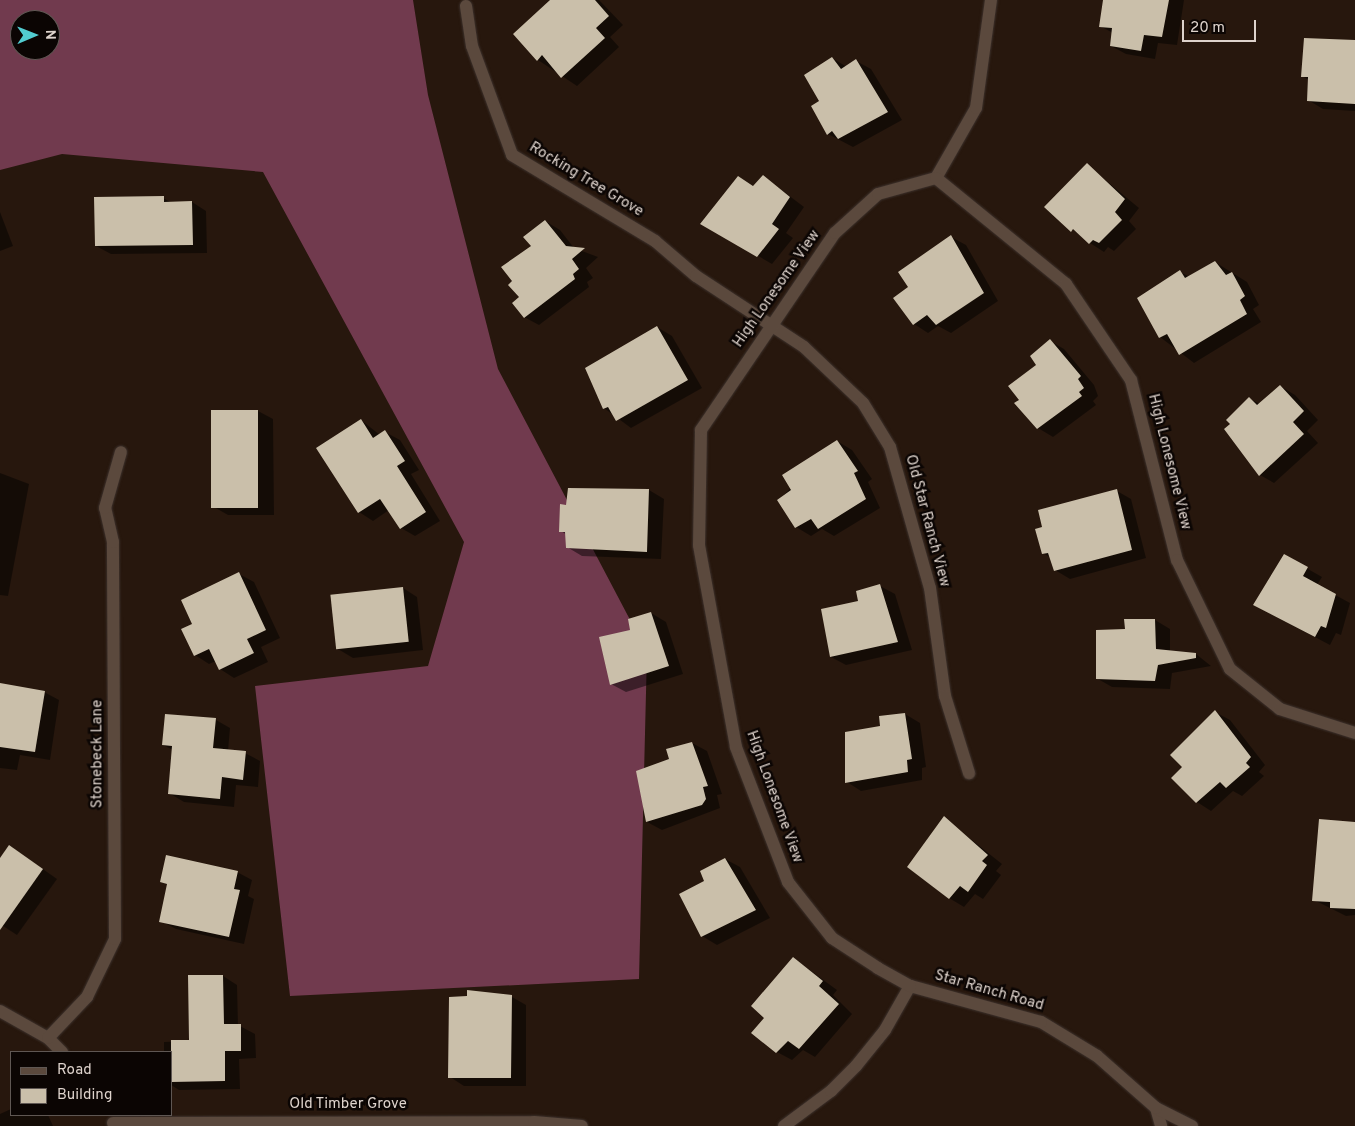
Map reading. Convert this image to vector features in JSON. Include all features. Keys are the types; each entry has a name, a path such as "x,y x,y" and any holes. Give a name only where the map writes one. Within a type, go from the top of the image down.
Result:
{"street":[{"path":"936,178 976,108 991,0"},
{"name":"Rocking Tree Grove","path":"466,6 472,46 512,155 655,241 696,276 770,326"},
{"name":"High Lonesome View","path":"878,968 832,938 788,882 736,747 698,545 701,430 835,233 878,194 936,178 1066,284 1132,380 1177,560 1230,669 1280,708 1355,733"},
{"name":"Old Star Ranch View","path":"770,326 804,347 863,403 890,447 930,588 945,696 969,773"},
{"name":"Stonebeck Lane","path":"48,1038 86,997 115,939 114,542 105,508 121,452"},
{"name":"Star Ranch Road","path":"878,968 910,986 1041,1022 1097,1056 1156,1108 1192,1126"},
{"path":"786,1126 856,1066 885,1030 910,986"},
{"path":"0,1011 48,1038 61,1051"},
{"path":"1156,1108 1161,1126"},
{"name":"Old Timber Grove","path":"112,1121 582,1126"}],"shaded area":[{"path":"0,0 413,0 428,95 498,369 647,652 639,979 290,996 255,686 428,666 464,542 263,172 62,154 0,170"}],"building":[{"path":"550,0 595,0 609,16 596,28 605,38 561,78 542,55 537,61 513,34"},
{"path":"1103,0 1169,0 1162,37 1144,35 1141,51 1110,46 1112,28 1099,27"},
{"path":"1304,38 1355,40 1355,104 1307,101 1308,77 1301,77"},
{"path":"832,57 841,69 856,59 888,112 838,139 832,131 827,135 811,106 819,101 804,75"},
{"path":"1087,163 1125,199 1115,212 1122,220 1099,243 1093,240 1089,244 1073,229 1071,232 1044,207"},
{"path":"763,175 790,197 772,224 779,229 757,257 700,224 738,176 753,186"},
{"path":"164,196 164,202 192,201 193,245 95,246 94,197"},
{"path":"545,220 566,246 585,248 572,259 579,269 573,274 575,279 524,318 512,303 519,297 508,285 512,281 501,267 531,246 523,237"},
{"path":"951,235 984,293 936,325 927,315 913,325 893,298 908,287 898,272"},
{"path":"1215,261 1226,275 1232,272 1245,296 1240,300 1247,314 1179,355 1167,334 1159,338 1137,298 1180,270 1185,278"},
{"path":"657,326 688,380 616,421 608,407 603,409 585,368"},
{"path":"1050,339 1081,376 1078,379 1084,388 1079,392 1082,396 1037,429 1014,403 1019,400 1008,386 1036,365 1030,356"},
{"path":"1280,385 1304,411 1293,422 1304,434 1259,476 1224,429 1230,424 1226,420 1249,397 1257,405"},
{"path":"211,410 258,410 258,508 211,508"},
{"path":"361,419 373,438 385,430 405,461 397,466 426,512 400,529 380,499 358,513 316,448"},
{"path":"837,440 858,471 854,473 866,499 818,529 811,519 795,528 777,500 791,490 782,475"},
{"path":"568,488 649,489 647,552 566,548 565,532 559,532 560,504 566,505"},
{"path":"1117,489 1132,550 1054,571 1048,553 1042,554 1035,529 1042,527 1038,510"},
{"path":"1284,554 1308,567 1303,576 1336,594 1326,628 1321,626 1315,637 1253,605"},
{"path":"239,572 266,630 247,639 254,653 219,670 209,649 194,656 181,629 192,624 181,600"},
{"path":"880,584 898,642 830,657 821,609 858,601 856,591"},
{"path":"403,587 409,642 336,649 330,595"},
{"path":"651,612 669,666 610,685 599,637 630,630 628,619"},
{"path":"1124,619 1155,619 1156,649 1196,653 1196,658 1158,665 1155,681 1096,679 1096,630 1125,629"},
{"path":"0,683 45,691 35,752 0,747"},
{"path":"1215,710 1251,757 1246,763 1250,767 1226,788 1220,782 1196,803 1171,778 1182,767 1170,755"},
{"path":"905,713 912,759 907,760 908,772 845,783 845,732 880,726 879,716"},
{"path":"165,714 216,718 213,748 246,751 243,780 222,777 220,799 168,794 172,746 162,745"},
{"path":"692,742 708,786 703,787 706,799 702,805 646,822 636,771 669,759 666,749"},
{"path":"944,816 988,855 982,861 987,865 968,892 960,886 949,899 907,867"},
{"path":"1319,819 1355,822 1355,909 1330,908 1330,902 1312,901"},
{"path":"9,845 43,869 0,930 0,858"},
{"path":"166,855 238,871 234,889 240,890 229,937 159,922 167,884 160,882"},
{"path":"725,858 756,910 701,937 679,894 704,881 700,871"},
{"path":"793,957 823,981 819,986 839,1004 799,1049 788,1041 776,1053 751,1033 764,1018 751,1006"},
{"path":"188,975 223,975 224,1024 241,1024 241,1051 225,1051 225,1081 172,1082 171,1040 189,1040"},
{"path":"467,990 512,995 511,1078 448,1078 449,997 467,996"}]}
